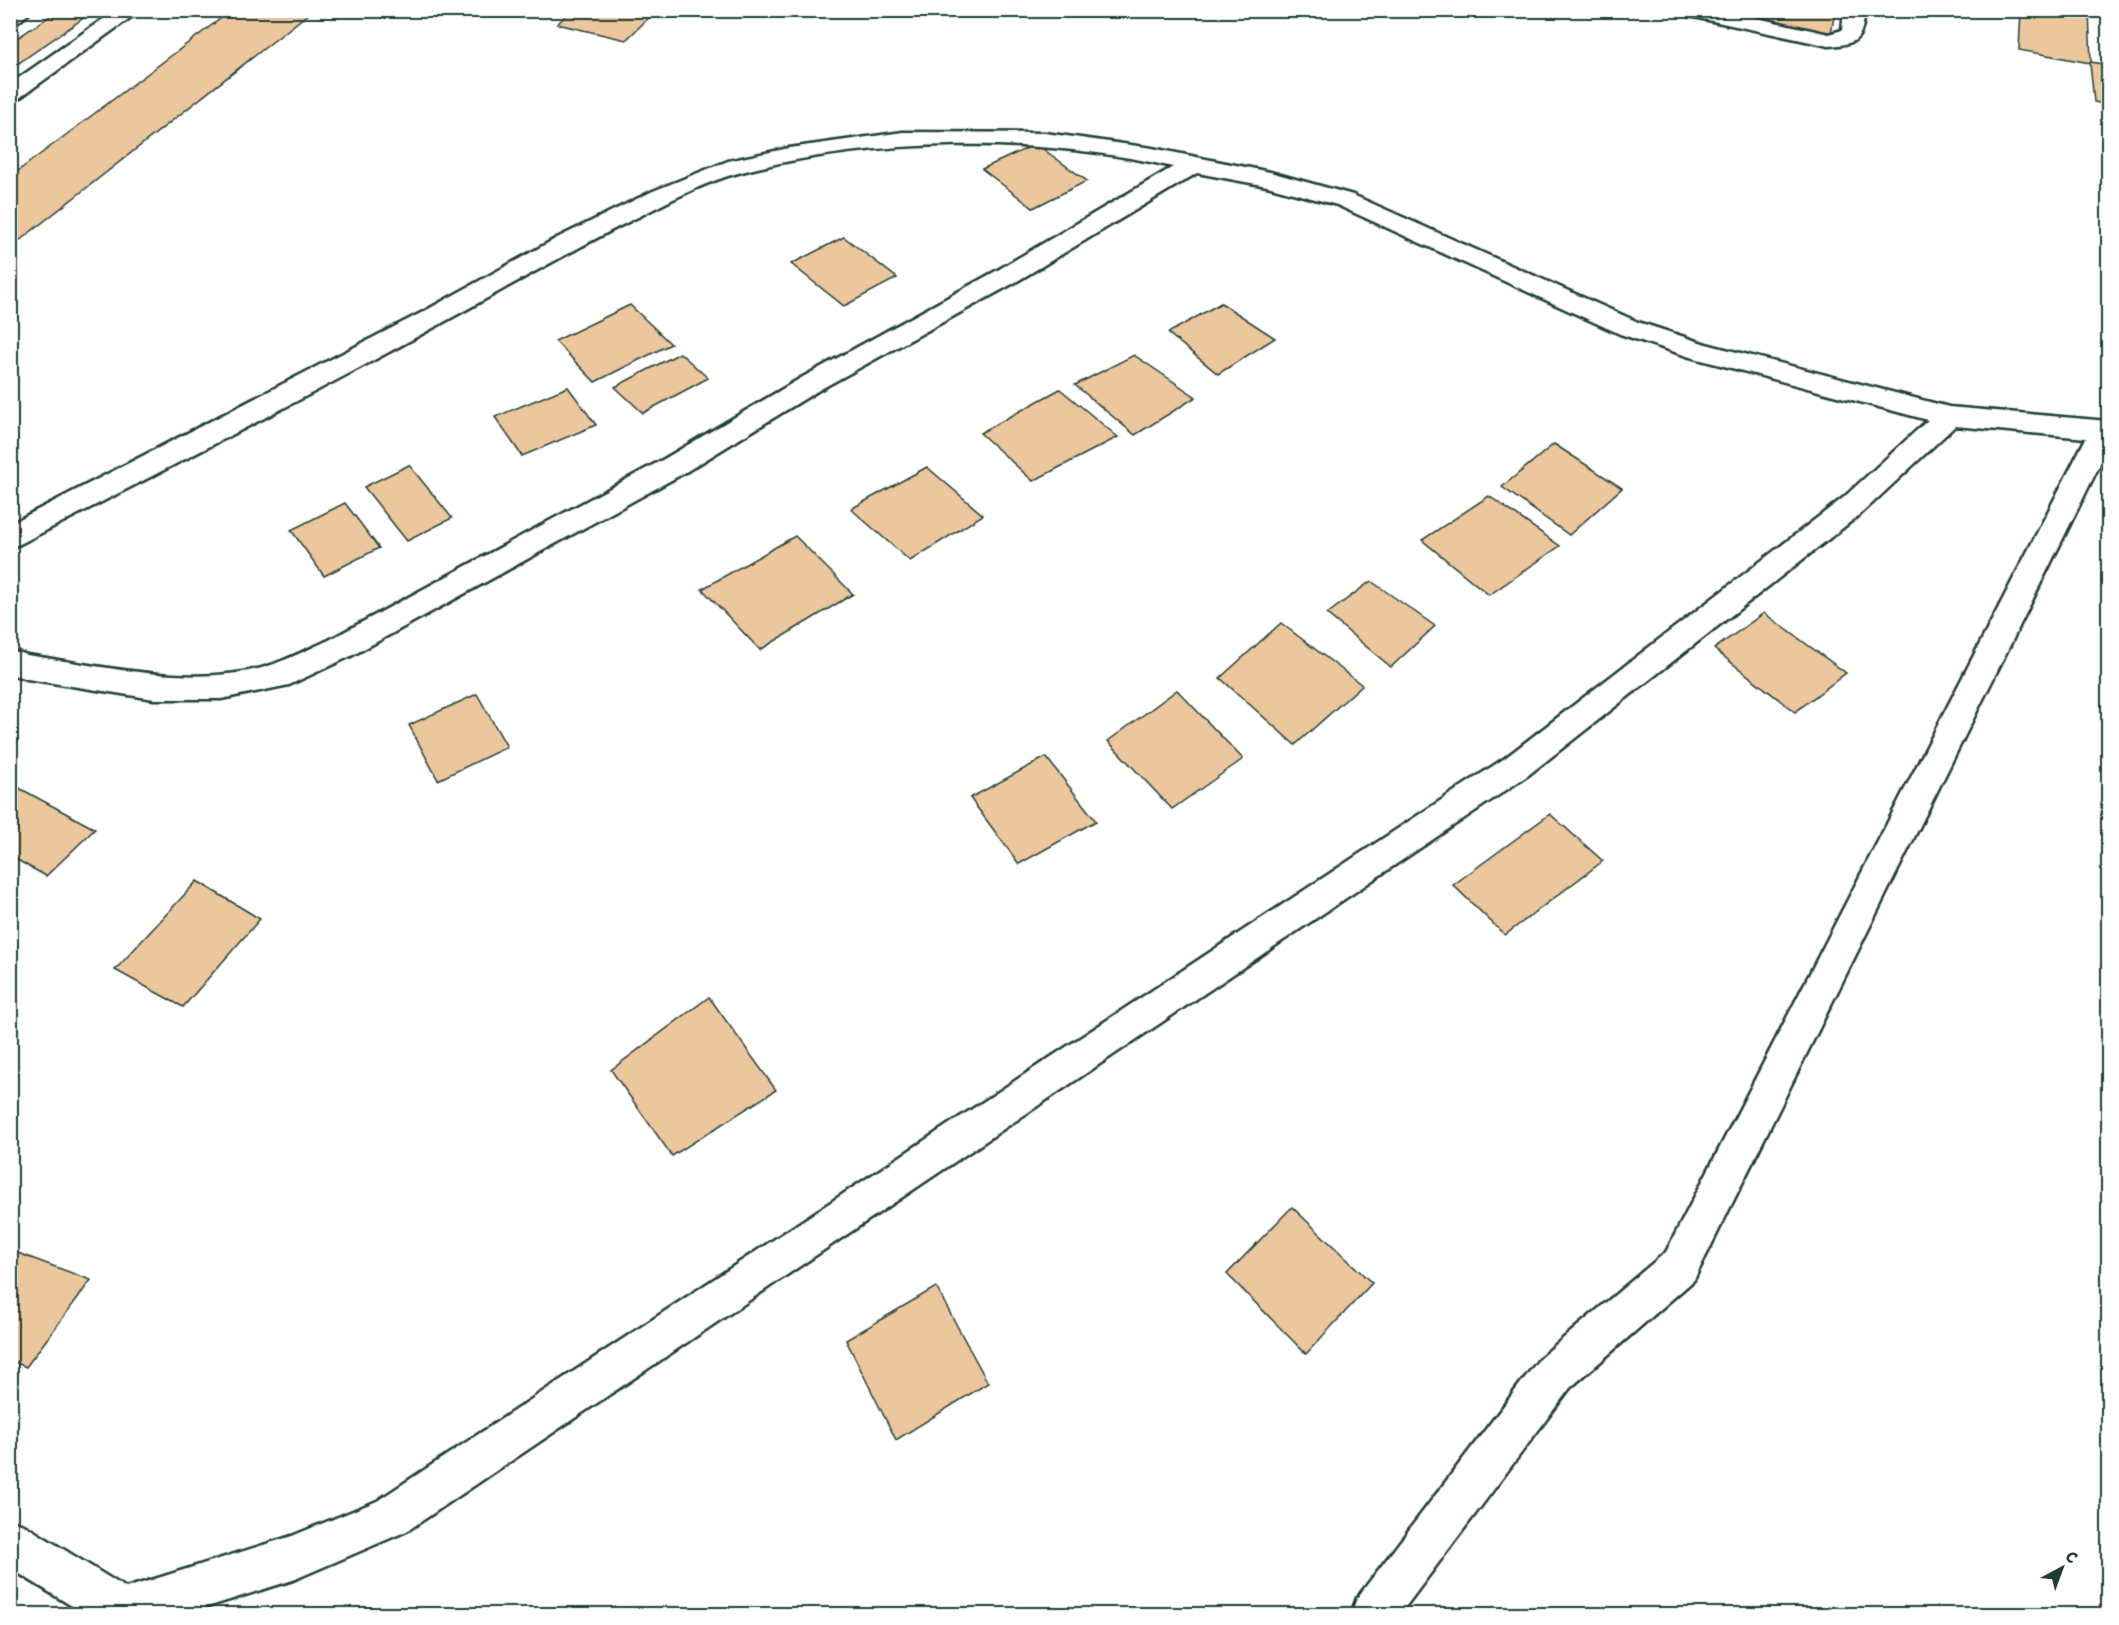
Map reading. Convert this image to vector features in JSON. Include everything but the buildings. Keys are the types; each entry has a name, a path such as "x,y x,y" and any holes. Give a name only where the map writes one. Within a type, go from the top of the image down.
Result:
{"street":[{"path":"10,19 23,10"},
{"path":"10,94 131,10"},
{"path":"1689,10 1828,40 1842,39 1852,33 1855,10"},
{"path":"10,537 432,318 566,243 661,196 728,168 789,155 903,139 1045,140 1152,155 1270,179 1345,200 1629,328 1699,351 1948,416 2106,430 1680,1266 1555,1373 1373,1614"},
{"path":"10,662 27,667 154,687 221,687 278,676 340,648 674,465 810,384 1005,277 1193,165"},
{"path":"10,1542 120,1614 293,1558 392,1516 1516,767 1853,505 1948,416"}]}
